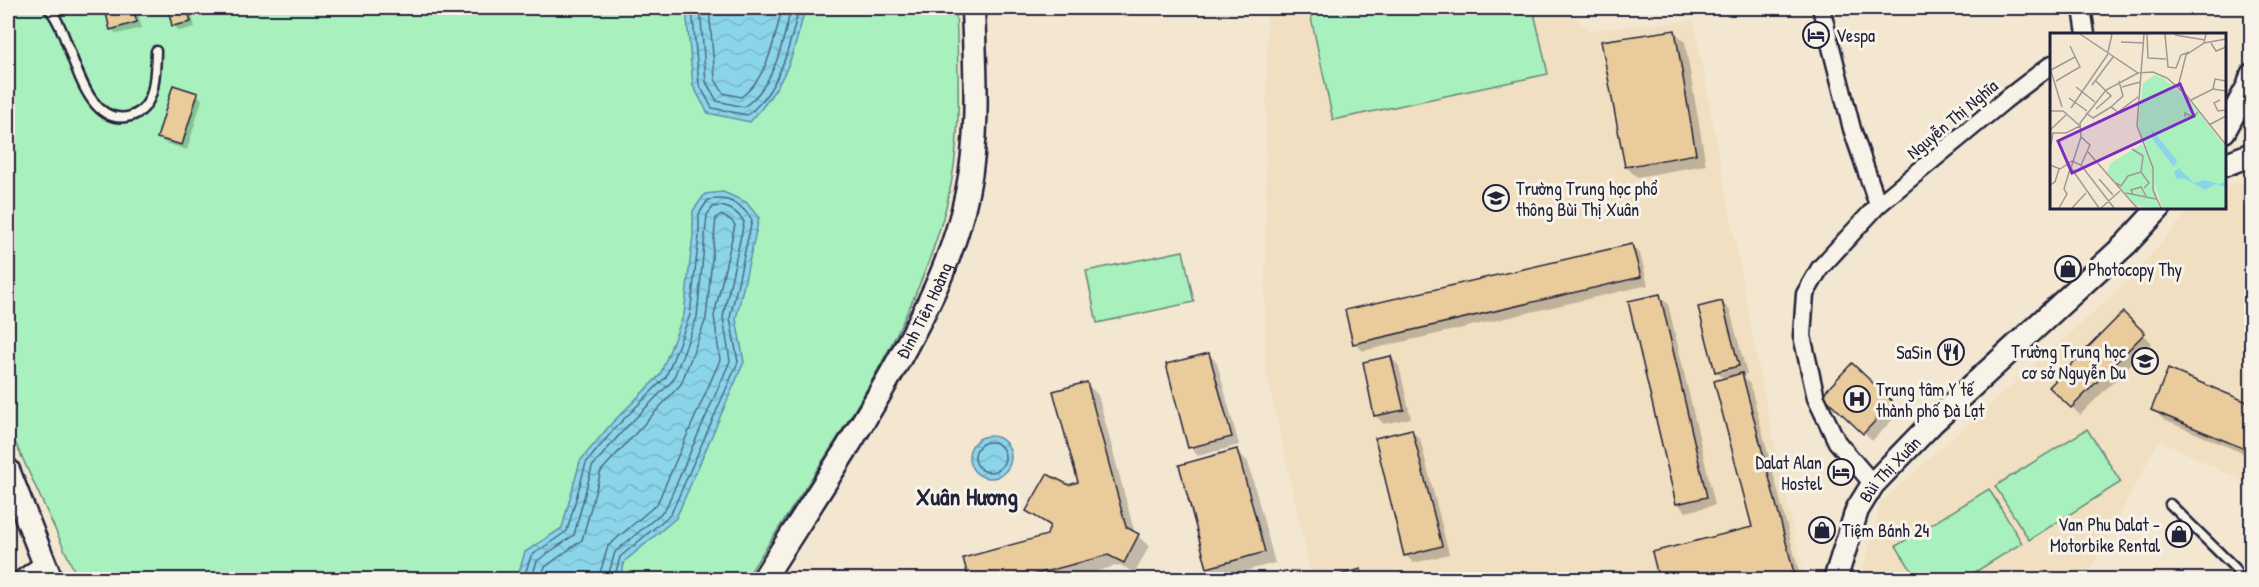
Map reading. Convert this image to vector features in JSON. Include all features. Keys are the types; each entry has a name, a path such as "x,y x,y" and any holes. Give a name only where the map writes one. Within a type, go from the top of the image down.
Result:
{"main road":[{"name":"Đinh Tiên Hoàng","path":"764,579 867,418 930,303 953,250 968,192 974,143 973,8"},
{"path":"2226,127 2251,81"},
{"path":"2226,164 2252,154"},
{"name":"Bùi Thị Xuân","path":"1835,579 1857,510 1873,484 1988,370 2126,244 2159,208"},
{"path":"8,470 47,571"}],"street":[{"path":"1821,8 1852,129 1878,205"},
{"path":"2082,8 2086,33"},
{"name":"Nguyễn Thị Nghĩa","path":"1873,484 1837,442 1816,399 1802,336 1805,294 1820,268 1878,205 2050,66"},
{"path":"20,579 47,571"}],"lane":[{"path":"48,8 58,22 83,83 99,108 109,115 122,118 137,114 148,101 154,83 156,51"},
{"path":"2170,504 2235,568 2241,579"}],"shaded area":[{"name":"Trường Trung học phổ thông Bùi Thị Xuân","path":"1267,8 1565,8 1588,30 1694,21 1762,386 1804,579 1312,579 1265,365"},
{"name":"Trường Trung học cơ sở Nguyễn Du","path":"2251,181 2251,485 2159,440 2086,579 1861,580 1881,502 2127,282 2192,208 2226,208 2226,186"}],"green space":[{"path":"8,8 956,8 958,106 952,179 932,253 912,303 888,351 862,398 746,579 78,579 8,427"},
{"path":"1309,8 1533,8 1548,74 1333,120"},
{"path":"1183,251 1194,302 1097,323 1086,271"},
{"path":"2087,429 2121,482 2029,540 1995,486"},
{"path":"1989,489 2022,543 1964,579 1917,579 1896,546"}],"water":[{"path":"686,8 805,8 792,56 780,82 750,122 708,113 693,86"},
{"path":"723,192 746,202 759,218 736,319 744,362 676,518 625,561 620,579 517,579 525,552 562,528 580,461 611,424 660,375 684,314 693,235 693,211 705,194"},
{"path":"990,436 1005,442 1011,457 1005,472 990,478 975,472 969,457 975,442"}],"building":[{"path":"110,8 133,8 137,22 110,30 106,13 111,12"},
{"path":"168,8 187,8 191,22 172,26"},
{"path":"1675,30 1696,154 1625,167 1601,41"},
{"path":"173,85 198,93 182,145 157,138"},
{"path":"1632,244 1641,277 1353,344 1345,310"},
{"path":"1660,294 1707,497 1676,504 1628,301"},
{"path":"1722,301 1739,366 1715,372 1698,307"},
{"path":"2123,312 2145,333 2071,408 2049,387"},
{"path":"1209,353 1232,437 1188,448 1166,364"},
{"path":"1391,356 1404,410 1374,416 1363,362"},
{"name":"Trung tâm Y tế thành phố Đà Lạt","path":"1852,363 1893,402 1863,434 1822,395"},
{"path":"2168,369 2252,404 2252,452 2151,410"},
{"path":"1742,373 1794,573 1767,580 1659,580 1652,552 1752,527 1714,381"},
{"path":"1087,382 1126,527 1139,534 1124,563 1108,555 1014,580 969,580 963,558 1047,535 1050,525 1026,511 1047,474 1069,485 1078,482 1053,391"},
{"path":"1412,429 1442,546 1404,556 1375,438"},
{"path":"1237,449 1265,552 1207,568 1179,465"},
{"path":"1361,569 1364,580 1333,580 1333,577"}],"place":[{"name":"Vespa","path":"1816,35"},
{"name":"Trường Trung học phổ thông Bùi Thị Xuân","path":"1496,198"},
{"name":"Photocopy Thy","path":"2068,269"},
{"name":"SaSin","path":"1951,352"},
{"name":"Trường Trung học cơ sở Nguyễn Du","path":"2145,361"},
{"name":"Trung tâm Y tế thành phố Đà Lạt","path":"1857,399"},
{"name":"Dalat Alan Hostel","path":"1841,472"},
{"name":"Tiệm Bánh 24","path":"1822,530"},
{"name":"Van Phu Dalat - Motorbike Rental","path":"2179,534"}],"district":[{"name":"Xuân Hương","path":"967,496"}]}
